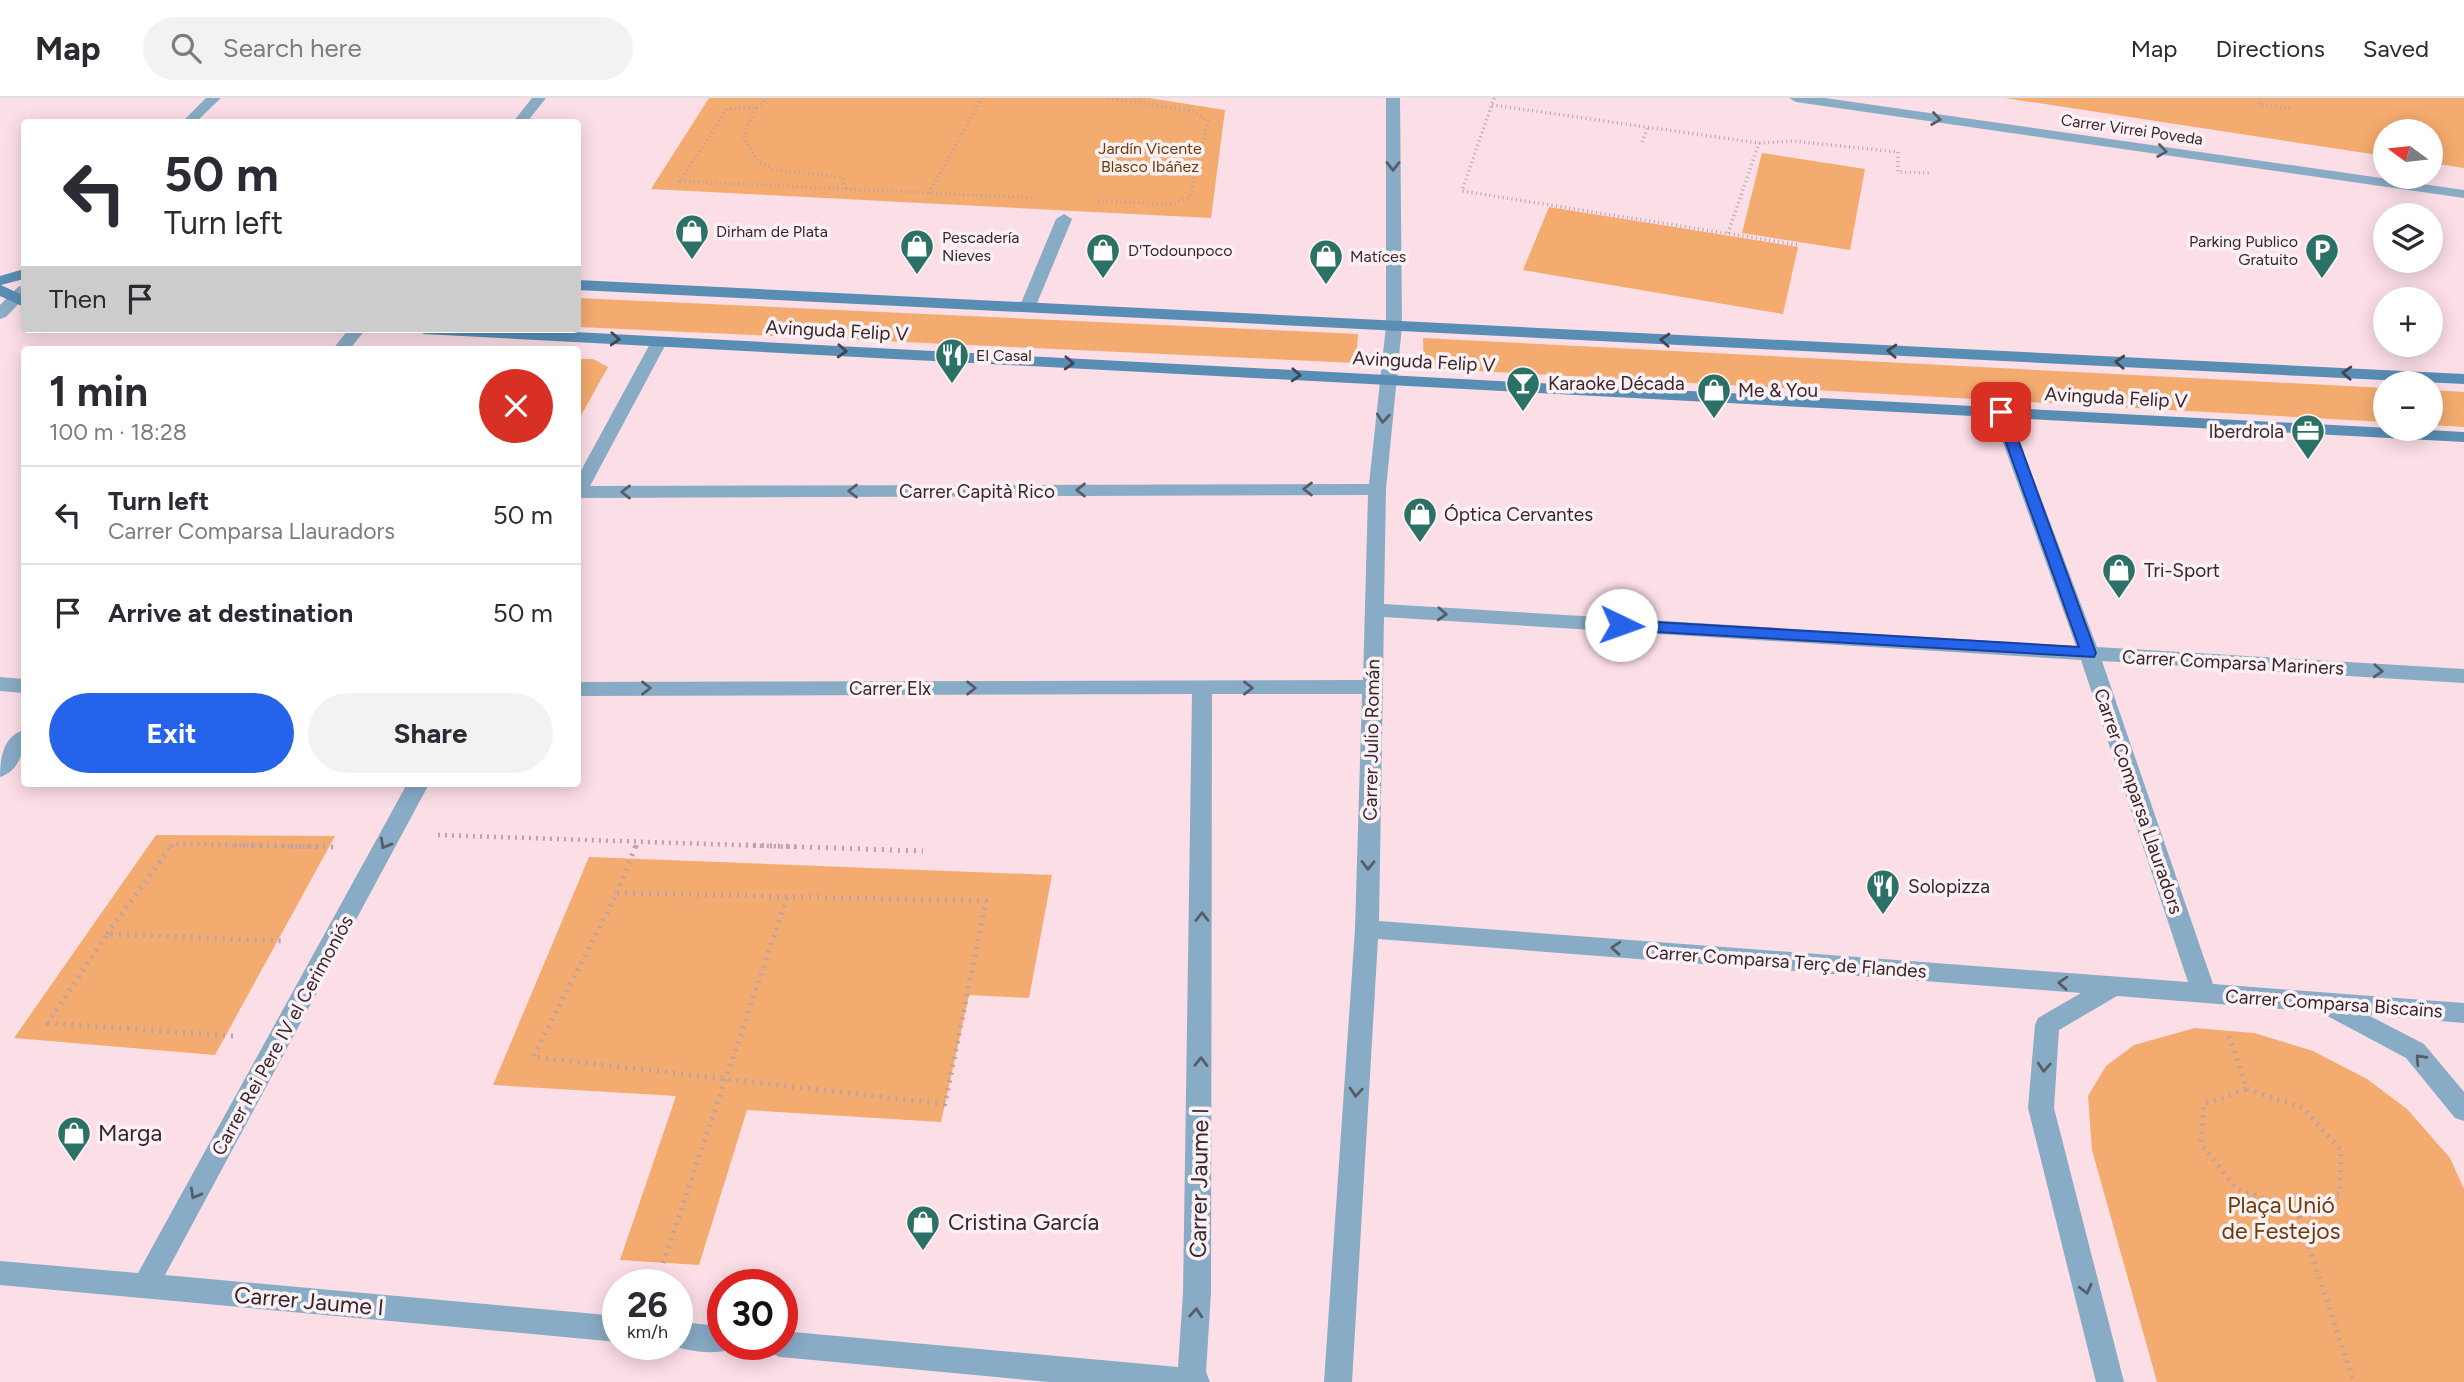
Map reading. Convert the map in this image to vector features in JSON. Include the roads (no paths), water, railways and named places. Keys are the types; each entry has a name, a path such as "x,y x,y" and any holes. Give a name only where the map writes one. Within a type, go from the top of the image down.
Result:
{"street":[{"path":"193,119 214,98"},
{"path":"522,119 539,98"},
{"name":"Carrer Julio Román","path":"1338,1382 1367,929 1377,489 1394,326 1393,98"},
{"name":"Carrer Virrei Poveda","path":"1796,98 2464,194"},
{"path":"1910,115 1915,98"},
{"path":"1027,308 1064,219"},
{"path":"0,281 21,275"},
{"name":"Avinguda Felip V","path":"581,285 2464,379"},
{"path":"0,290 21,297"},
{"path":"0,314 21,298"},
{"name":"Avinguda Felip V","path":"502,333 2464,437"},
{"path":"581,486 659,341"},
{"name":"Carrer Comparsa Llauradors","path":"2001,412 2089,653 2204,993"},
{"name":"Carrer Capità Rico","path":"581,492 1377,489"},
{"name":"Carrer Comparsa Mariners","path":"1374,610 2464,676"},
{"path":"0,684 21,686"},
{"name":"Carrer Elx","path":"581,689 1372,687"},
{"name":"Carrer Jaume I","path":"798,1346 1194,1382 1202,985 1202,688"},
{"path":"0,769 21,741"},
{"name":"Carrer Rei Pere IV el Cerimoniós","path":"145,1286 416,787"},
{"name":"Carrer Comparsa Terç de Flandes","path":"1367,929 2204,993"},
{"path":"2110,1382 2041,1108 2047,1025 2112,986"},
{"name":"Carrer Comparsa Biscaïns","path":"2204,993 2464,1013"},
{"path":"2319,1002 2414,1051 2464,1110"},
{"name":"Carrer Jaume I","path":"0,1273 602,1328"}],"place":[{"name":"Dirham de Plata","path":"692,261"},
{"name":"Pescadería Nieves","path":"917,276"},
{"name":"D'Todounpoco","path":"1103,280"},
{"name":"Parking Publico Gratuito","path":"2322,280"},
{"name":"Matíces","path":"1326,286"},
{"name":"El Casal","path":"952,385"},
{"name":"Karaoke Década","path":"1523,413"},
{"name":"Me & You","path":"1714,420"},
{"name":"Iberdrola","path":"2308,461"},
{"name":"Óptica Cervantes","path":"1420,544"},
{"name":"Tri-Sport","path":"2119,600"},
{"name":"Solopizza","path":"1883,916"},
{"name":"Marga","path":"74,1163"},
{"name":"Cristina García","path":"923,1252"}],"park label":[{"name":"Jardín Vicente Blasco Ibáñez","path":"1150,157"},
{"name":"Plaça Unió de Festejos","path":"2281,1218"}]}
